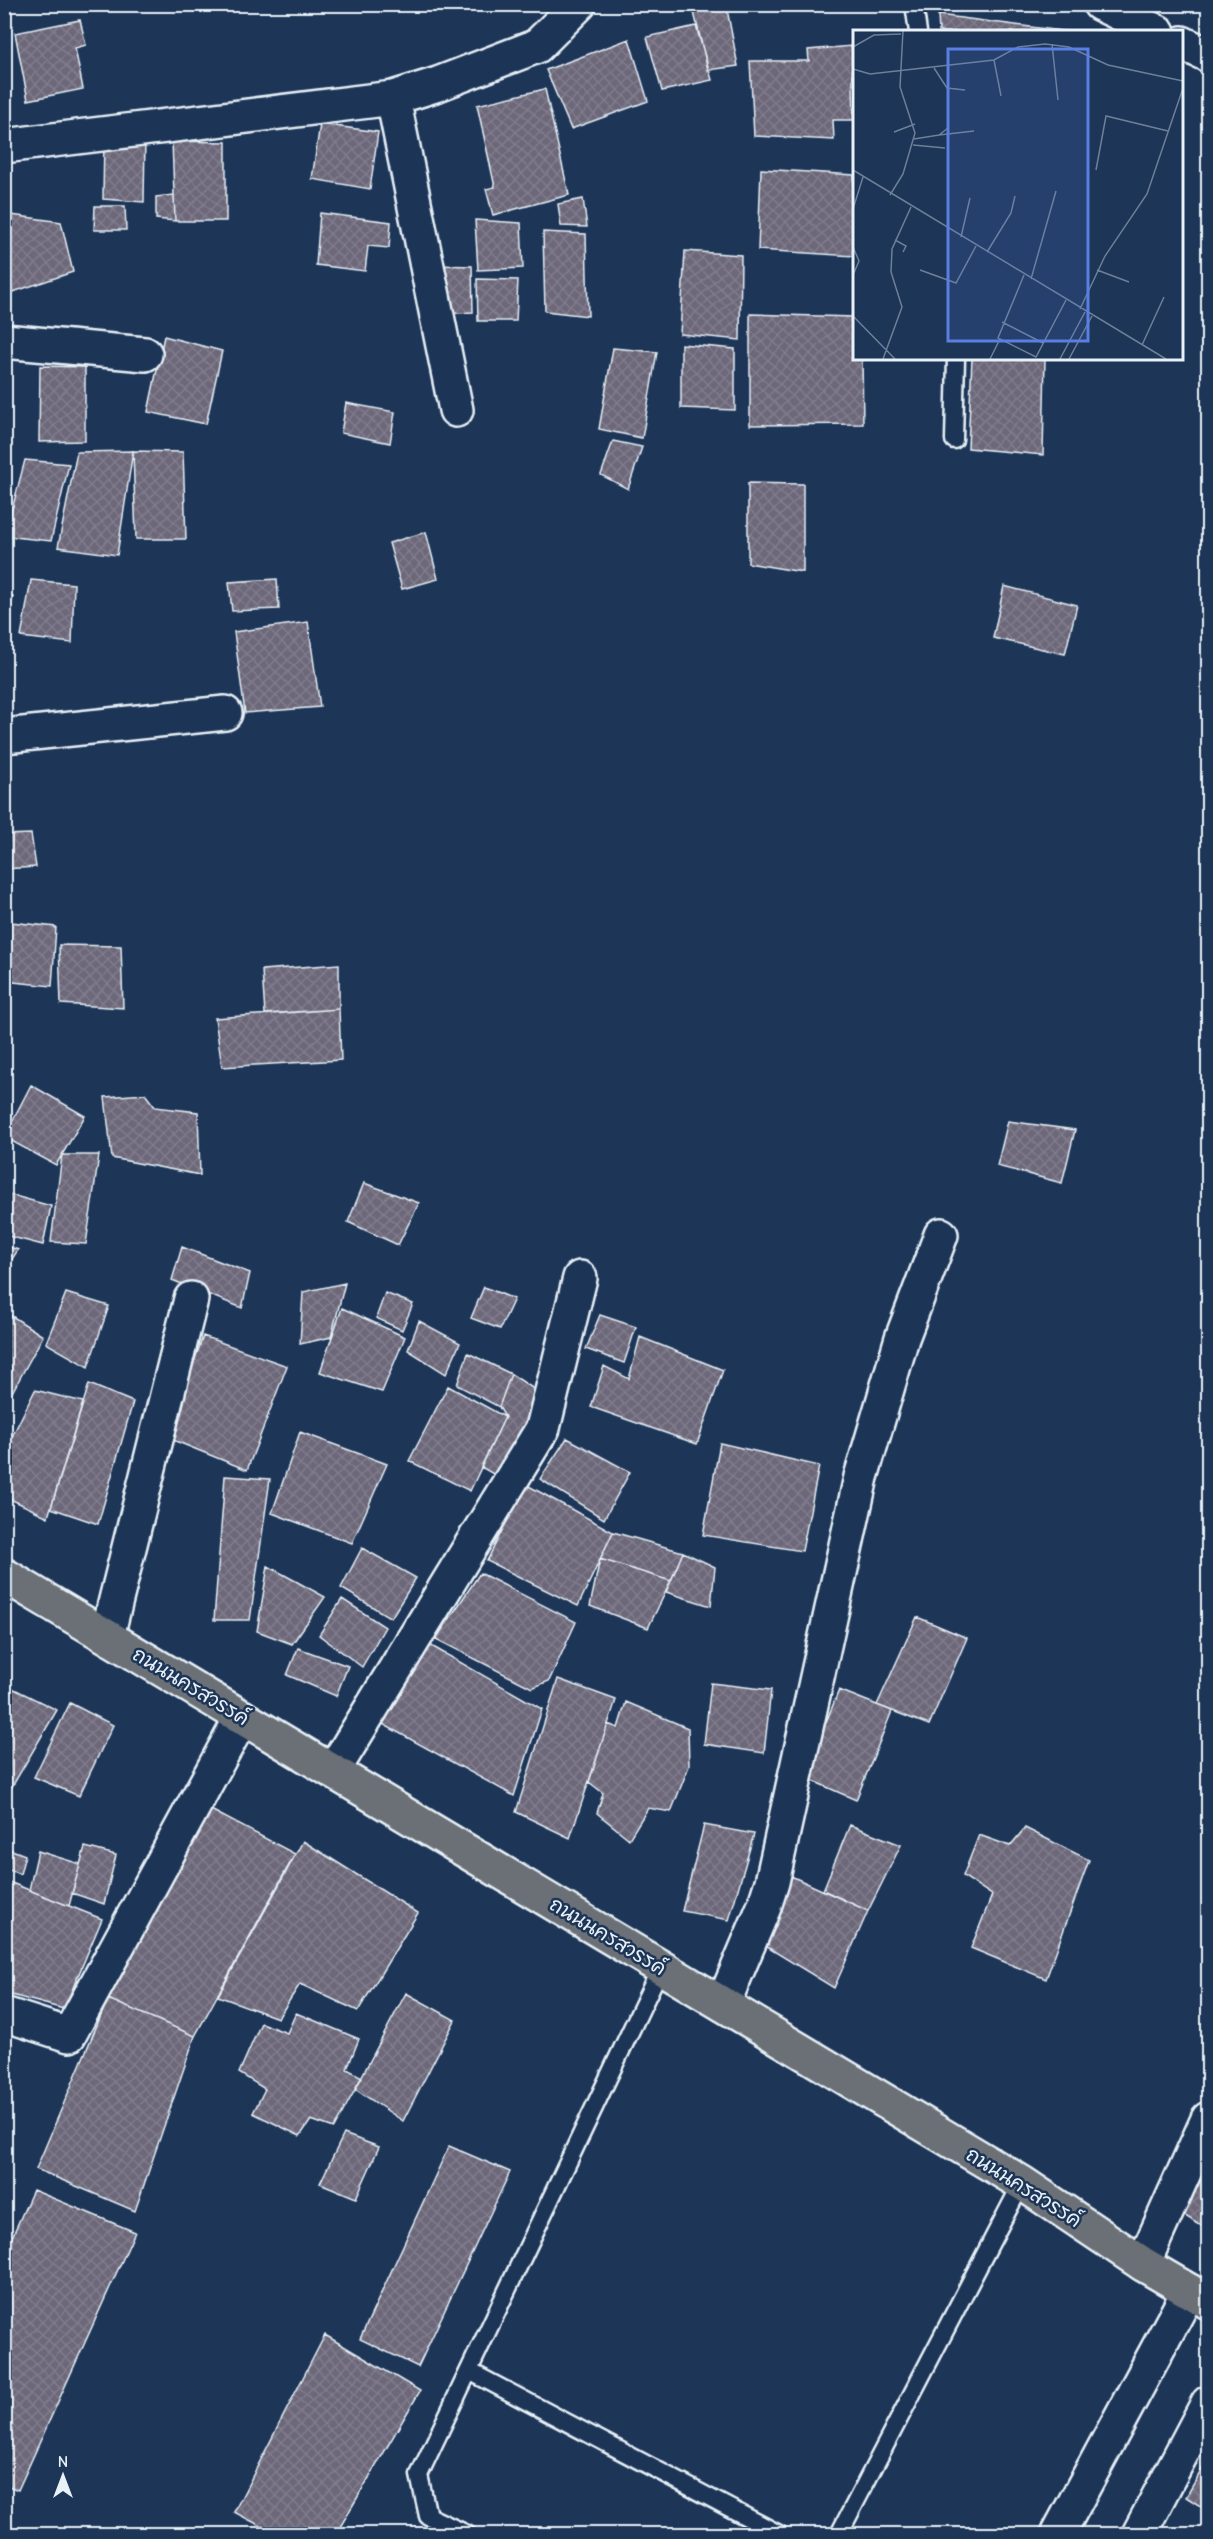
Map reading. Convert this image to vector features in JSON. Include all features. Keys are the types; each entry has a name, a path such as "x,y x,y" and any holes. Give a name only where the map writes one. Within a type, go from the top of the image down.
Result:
{"main road":[{"name":"ถนนนครสวรรค์","path":"4,1575 1022,2183 1143,2264 1199,2296"}],"street":[{"path":"4,146 393,98 438,84 537,46 579,4"},
{"path":"1100,4 1154,30"},
{"path":"1183,43 1209,55"},
{"path":"393,98 456,410"},
{"path":"4,340 145,354"},
{"path":"4,736 225,713"},
{"path":"723,2004 764,1907 772,1882 861,1477 902,1338 941,1235"},
{"path":"333,1771 543,1428 580,1278"},
{"path":"107,1636 191,1299"},
{"path":"4,2014 69,2035 242,1717"},
{"path":"1143,2264 1209,2119"},
{"path":"1058,2535 1199,2296"},
{"path":"1139,2535 1209,2403"}],"lane":[{"path":"914,4 918,30"},
{"path":"954,440 956,360"},
{"path":"467,2535 445,2530 428,2516 419,2475 661,1967"},
{"path":"839,2535 1022,2183"},
{"path":"469,2371 779,2535"}],"building":[{"path":"692,4 726,4 738,66 708,70"},
{"path":"938,15 1054,30 939,30"},
{"path":"80,20 86,45 75,48 83,89 28,100 15,33"},
{"path":"696,26 712,80 662,91 647,37"},
{"path":"629,39 648,101 571,129 546,70"},
{"path":"852,46 853,120 833,120 834,140 754,136 750,61 809,61 808,50"},
{"path":"545,89 569,195 493,215 486,189 495,187 477,105"},
{"path":"320,124 378,132 370,189 312,179"},
{"path":"104,137 145,138 144,202 103,199"},
{"path":"172,141 226,142 226,221 175,221"},
{"path":"761,169 853,175 853,256 758,250"},
{"path":"174,195 175,221 156,219 156,197"},
{"path":"583,199 587,227 561,226 558,204"},
{"path":"95,206 125,206 126,230 94,230"},
{"path":"320,213 391,222 389,248 368,246 365,271 316,265"},
{"path":"4,216 61,222 73,272 4,295"},
{"path":"475,220 521,223 523,268 478,270"},
{"path":"543,232 586,234 588,316 545,311"},
{"path":"685,251 741,255 740,340 680,334"},
{"path":"434,265 472,266 473,312 443,314"},
{"path":"477,279 518,280 516,321 478,321"},
{"path":"750,314 853,317 853,360 862,360 863,424 750,425"},
{"path":"164,336 222,351 206,424 148,412"},
{"path":"681,344 735,349 735,410 681,408"},
{"path":"613,348 657,352 642,438 599,429"},
{"path":"972,360 1045,360 1043,455 968,448"},
{"path":"40,366 85,367 85,441 39,442"},
{"path":"346,403 395,412 390,443 341,433"},
{"path":"613,441 642,447 628,489 601,475"},
{"path":"133,451 183,452 186,539 136,539"},
{"path":"133,451 117,555 58,547 77,452"},
{"path":"25,460 69,464 51,541 5,536"},
{"path":"748,483 803,484 803,572 748,563"},
{"path":"426,532 438,579 402,589 389,543"},
{"path":"277,579 279,609 232,611 229,582"},
{"path":"31,580 74,584 72,643 21,637"},
{"path":"1004,586 1077,605 1065,654 993,638"},
{"path":"4,594 13,596 4,634"},
{"path":"308,622 320,707 245,713 234,632"},
{"path":"31,834 36,867 4,869 4,835"},
{"path":"4,906 11,907 11,922 56,927 52,986 4,981"},
{"path":"59,945 121,946 123,1008 61,1004"},
{"path":"339,964 339,1009 265,1014 262,970"},
{"path":"339,1009 341,1060 222,1067 215,1018"},
{"path":"31,1085 85,1116 56,1165 4,1137"},
{"path":"145,1094 155,1107 198,1112 200,1175 112,1158 105,1097"},
{"path":"1008,1121 1075,1130 1062,1183 997,1166"},
{"path":"62,1155 99,1155 86,1244 51,1242"},
{"path":"364,1183 419,1203 398,1245 348,1222"},
{"path":"4,1193 51,1206 43,1245 4,1235"},
{"path":"4,1245 18,1250 4,1271"},
{"path":"182,1247 250,1273 242,1308 172,1280"},
{"path":"345,1283 331,1337 300,1344 303,1292"},
{"path":"484,1287 514,1299 500,1329 471,1318"},
{"path":"66,1293 109,1306 88,1367 46,1343"},
{"path":"385,1293 413,1304 402,1330 376,1318"},
{"path":"342,1308 405,1337 382,1392 320,1372"},
{"path":"4,1311 43,1336 4,1407"},
{"path":"600,1315 636,1327 624,1363 586,1349"},
{"path":"419,1321 460,1343 446,1374 408,1350"},
{"path":"203,1336 287,1366 247,1470 168,1438"},
{"path":"640,1337 723,1370 697,1444 591,1407 604,1366 629,1379"},
{"path":"468,1353 511,1374 499,1407 457,1385"},
{"path":"511,1374 543,1395 502,1479 481,1467 505,1417 499,1407"},
{"path":"89,1384 133,1402 98,1524 51,1508"},
{"path":"448,1386 505,1417 470,1491 409,1461"},
{"path":"35,1390 83,1402 48,1517 4,1496 4,1453"},
{"path":"300,1432 387,1464 352,1543 272,1513"},
{"path":"567,1438 630,1472 604,1519 540,1479"},
{"path":"720,1443 819,1466 802,1551 703,1535"},
{"path":"225,1476 270,1479 250,1620 214,1620"},
{"path":"525,1484 613,1532 578,1606 487,1561"},
{"path":"613,1532 683,1552 671,1581 600,1559"},
{"path":"362,1548 416,1578 391,1618 341,1588"},
{"path":"683,1552 715,1567 711,1606 666,1592"},
{"path":"600,1559 671,1581 648,1628 590,1606"},
{"path":"268,1566 325,1597 292,1644 257,1631"},
{"path":"480,1573 576,1622 549,1681 532,1688 436,1639"},
{"path":"342,1599 385,1627 362,1667 319,1635"},
{"path":"917,1617 967,1638 929,1725 877,1705"},
{"path":"428,1644 542,1709 514,1796 379,1722"},
{"path":"298,1648 348,1666 336,1696 287,1675"},
{"path":"558,1679 616,1700 570,1838 516,1812"},
{"path":"711,1683 771,1690 764,1753 704,1744"},
{"path":"4,1684 57,1710 10,1790 4,1787"},
{"path":"839,1690 892,1711 856,1800 804,1777"},
{"path":"626,1702 688,1728 689,1766 671,1812 648,1808 629,1839 597,1813 603,1793 589,1782 608,1724 618,1728"},
{"path":"70,1703 113,1725 79,1796 34,1777"},
{"path":"209,1809 295,1854 195,2036 108,1999"},
{"path":"704,1825 754,1834 729,1920 682,1911"},
{"path":"850,1825 901,1845 868,1911 823,1890"},
{"path":"1025,1828 1089,1860 1046,1979 971,1948 992,1895 963,1876 979,1835 1010,1846"},
{"path":"303,1841 418,1913 358,2011 300,1984 278,2018 218,1996"},
{"path":"4,1847 25,1855 20,1874 4,1868"},
{"path":"85,1847 116,1855 104,1904 72,1893"},
{"path":"38,1851 80,1864 69,1906 29,1890"},
{"path":"791,1876 868,1911 834,1988 767,1947"},
{"path":"4,1880 102,1919 64,2009 4,1993"},
{"path":"406,1993 455,2020 403,2121 355,2089"},
{"path":"108,1999 195,2036 135,2211 36,2169"},
{"path":"296,2013 359,2039 347,2069 362,2077 334,2128 311,2120 300,2136 253,2113 265,2089 239,2073 261,2023 287,2033"},
{"path":"344,2134 379,2147 356,2198 320,2183"},
{"path":"449,2146 510,2172 418,2367 360,2339"},
{"path":"1208,2167 1208,2230 1177,2211"},
{"path":"33,2190 135,2232 18,2490 4,2484 4,2255"},
{"path":"325,2335 420,2391 336,2534 276,2534 234,2512"},
{"path":"1208,2459 1208,2511 1186,2497"}]}
